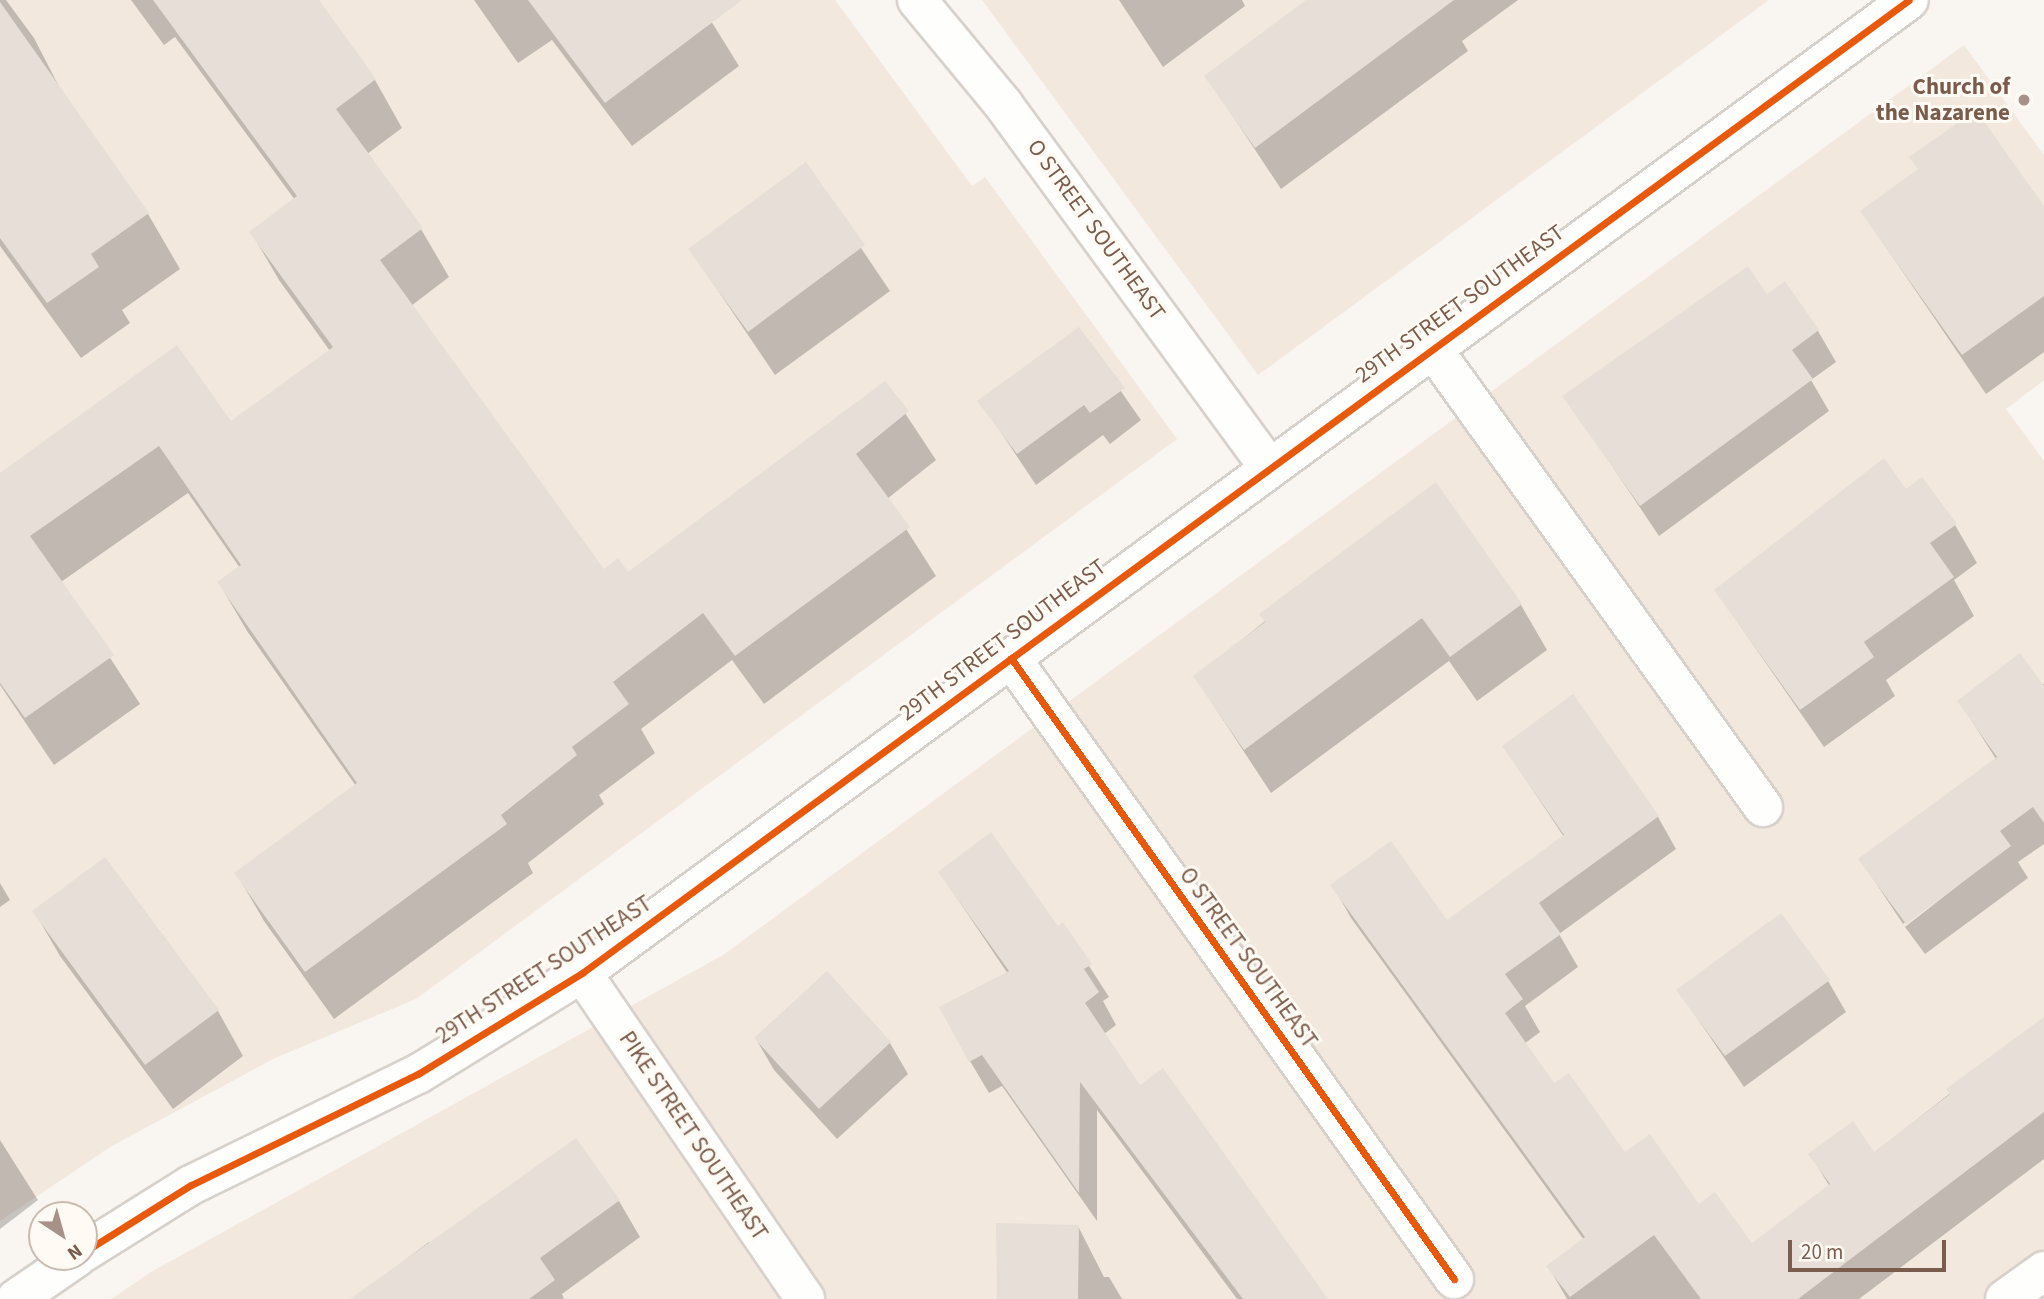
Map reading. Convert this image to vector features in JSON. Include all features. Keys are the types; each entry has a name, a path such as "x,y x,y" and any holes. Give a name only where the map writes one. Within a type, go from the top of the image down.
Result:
{"street":[{"name":"O STREET SOUTHEAST","path":"917,0 1003,104 1268,466"},
{"name":"29TH STREET SOUTHEAST","path":"98,1243 191,1185 418,1074 582,973 728,870 1268,466 1909,0"},
{"path":"1432,348 1763,807"},
{"name":"O STREET SOUTHEAST","path":"1011,658 1454,1279"},
{"name":"PIKE STREET SOUTHEAST","path":"582,973 805,1299"},
{"path":"16,1299 56,1271"},
{"path":"2005,1299 2044,1271"}],"shaded area":[{"path":"0,0 835,0 972,186 985,177 1177,439 416,999 275,1058 110,1147 0,1221"},
{"path":"982,0 1769,0 1258,375"},
{"path":"1964,45 2044,155 2044,380 2006,409 2044,461 2044,1299 111,1299 151,1272 723,955"}],"building":[{"path":"153,0 319,0 376,79 336,109 423,228 380,260 604,569 618,558 628,572 885,381 909,411 856,454 910,527 735,656 703,613 613,682 629,704 572,747 577,755 501,815 507,824 305,972 234,873 357,783 217,582 241,565 159,446 30,536 114,655 25,718 0,683 0,473 177,345 231,421 333,347 249,232 297,196"},
{"path":"528,0 742,0 605,103"},
{"path":"1306,0 1454,0 1255,148 1204,76"},
{"path":"0,2 149,213 91,254 99,267 47,303 0,238"},
{"path":"1976,110 2044,206 2044,296 1962,355 1860,211 1918,169 1909,157"},
{"path":"806,162 865,245 748,332 688,249"},
{"path":"1748,266 1767,294 1785,281 1819,330 1792,350 1813,379 1640,506 1562,396"},
{"path":"1079,327 1125,388 1090,413 1084,405 1017,454 977,401"},
{"path":"1884,458 1906,489 1922,477 1957,524 1930,543 1954,577 1864,642 1874,657 1800,710 1714,590"},
{"path":"1436,482 1522,604 1450,657 1422,618 1244,750 1193,676 1265,622 1259,614"},
{"path":"2020,653 2044,686 2044,823 2033,807 2000,831 2011,846 1906,924 1858,859 1997,757 1957,701"},
{"path":"1573,694 1659,816 1539,903 1561,934 1505,974 1523,999 1505,1013 1554,1083 1569,1073 1625,1152 1650,1134 1699,1204 1715,1192 1752,1243 1830,1184 1808,1154 1853,1121 1874,1152 1950,1094 1946,1089 2044,1017 2044,1112 1798,1299 1701,1299 1654,1235 1570,1297 1546,1266 1585,1237 1330,885 1391,841 1447,920 1564,835 1502,746"},
{"path":"991,832 1058,926 1063,922 1092,964 1084,969 1099,992 1085,1003 1140,1085 1163,1068 1328,1299 1243,1299 1080,1082 1079,1193 982,1055 969,1062 939,1007 1009,971 938,872"},
{"path":"105,857 219,1010 145,1065 32,911"},
{"path":"1781,913 1830,980 1725,1056 1676,990"},
{"path":"827,971 891,1042 819,1109 754,1038"},
{"path":"576,1138 620,1200 540,1258 555,1280 529,1299 350,1299"},
{"path":"996,1223 1079,1225 1078,1299 997,1299"}],"cycle path":[{"path":"98,1243 191,1185 418,1074 582,973 1909,0"},
{"path":"1011,658 1454,1279"}],"place":[{"name":"Church of the Nazarene","path":"2024,100"}]}
